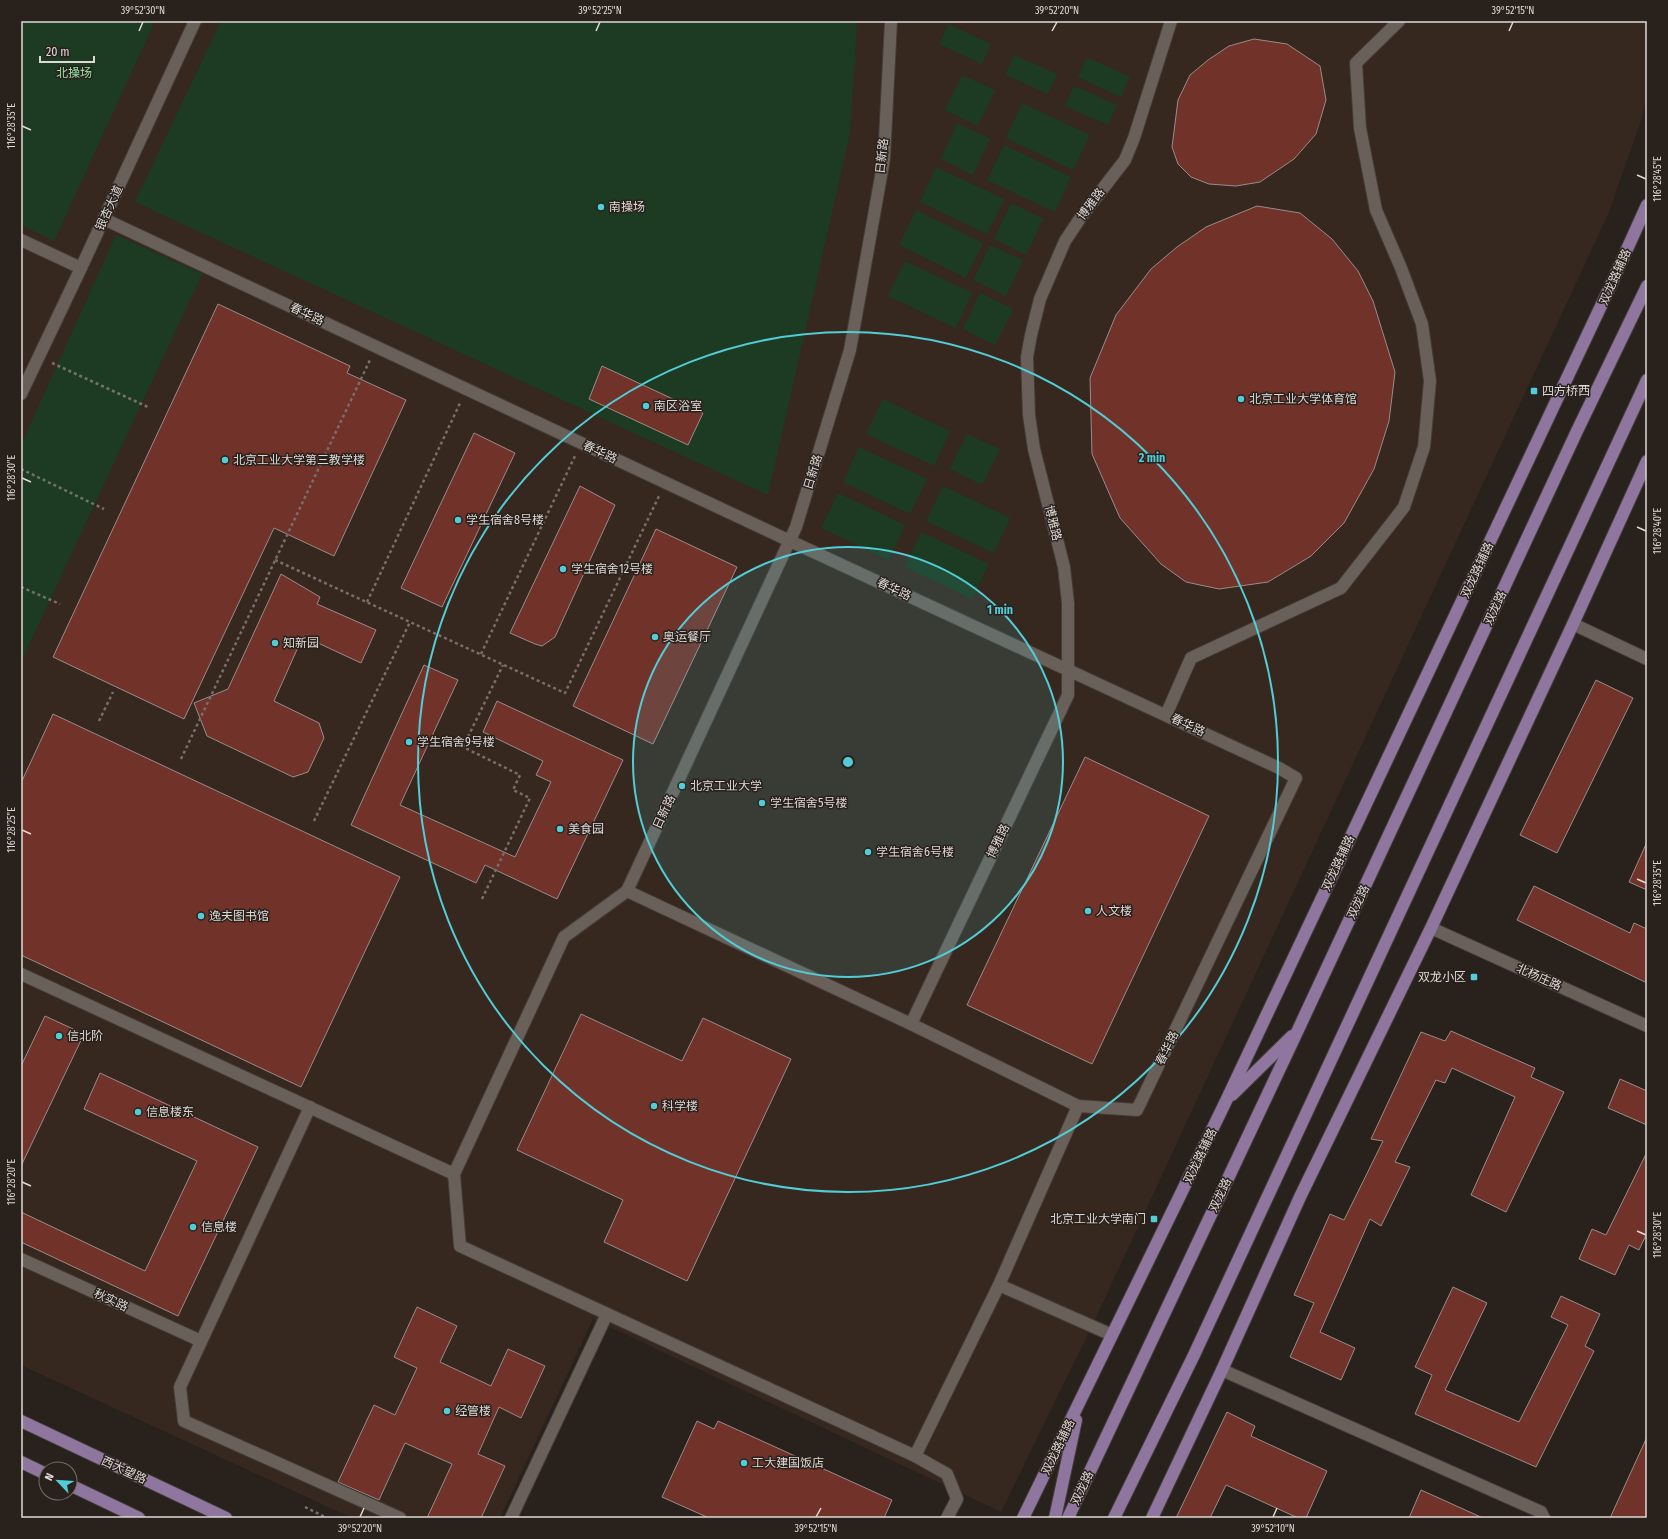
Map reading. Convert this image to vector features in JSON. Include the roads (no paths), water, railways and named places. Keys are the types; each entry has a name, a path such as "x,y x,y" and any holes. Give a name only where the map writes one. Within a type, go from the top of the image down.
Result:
{"main road":[{"name":"双龙路辅路","path":"1023,1518 1226,1101 1603,303 1647,205"},
{"name":"双龙路","path":"1068,1518 1577,432 1647,286"},
{"path":"1114,1518 1197,1348 1614,448 1647,380"},
{"path":"1152,1518 1222,1370 1300,1197 1432,928 1647,461"},
{"path":"1226,1101 1298,1030"},
{"path":"1055,1518 1080,1403"},
{"name":"西大望路","path":"21,1422 226,1518"},
{"path":"21,1462 38,1470"},
{"path":"78,1489 138,1518"}],"street":[{"name":"银杏大道","path":"21,394 82,268 195,21"},
{"name":"日新路","path":"627,892 796,527 850,350 884,159 891,21"},
{"name":"博雅路","path":"911,1024 1068,695 1068,603 1064,567 1034,449 1029,415 1027,357 1040,299 1065,241 1081,217 1125,160 1131,146 1171,21"},
{"path":"1166,715 1191,658 1341,588 1404,507 1424,447 1430,381 1422,324 1401,268 1376,210 1359,121 1356,63 1399,21"},
{"name":"春华路","path":"104,219 789,541 1166,715 1279,768 1296,778 1137,1110 1078,1106"},
{"path":"21,240 82,268"},
{"path":"1573,624 1647,659"},
{"path":"915,1456 999,1285 1078,1106 911,1024 627,892 564,937 454,1174 460,1246 915,1456 947,1474 957,1499 947,1518"},
{"name":"北杨庄路","path":"1432,928 1647,1026"},
{"path":"21,974 454,1174"},
{"path":"310,1107 180,1387 184,1420 400,1518"},
{"name":"秋实路","path":"21,1259 201,1342"},
{"path":"999,1285 1112,1335"},
{"path":"511,1518 607,1314"},
{"path":"1222,1370 1541,1512 1544,1518"}],"place":[{"name":"南操场","path":"601,207"},
{"name":"四方桥西","path":"1534,391"},
{"name":"北京工业大学体育馆","path":"1241,399"},
{"name":"南区浴室","path":"646,406"},
{"name":"北京工业大学第三教学楼","path":"225,460"},
{"name":"学生宿舍8号楼","path":"458,520"},
{"name":"学生宿舍12号楼","path":"563,569"},
{"name":"奥运餐厅","path":"655,637"},
{"name":"知新园","path":"275,643"},
{"name":"学生宿舍9号楼","path":"409,742"},
{"name":"北京工业大学","path":"682,786"},
{"name":"学生宿舍5号楼","path":"762,803"},
{"name":"美食园","path":"560,829"},
{"name":"学生宿舍6号楼","path":"868,852"},
{"name":"人文楼","path":"1088,911"},
{"name":"逸夫图书馆","path":"201,916"},
{"name":"双龙小区","path":"1474,977"},
{"name":"信北阶","path":"59,1036"},
{"name":"科学楼","path":"654,1106"},
{"name":"信息楼东","path":"138,1112"},
{"name":"北京工业大学南门","path":"1154,1219"},
{"name":"信息楼","path":"193,1227"},
{"name":"经管楼","path":"447,1411"},
{"name":"工大建国饭店","path":"744,1463"}],"park label":[{"name":"北操场","path":"74,73"}]}
